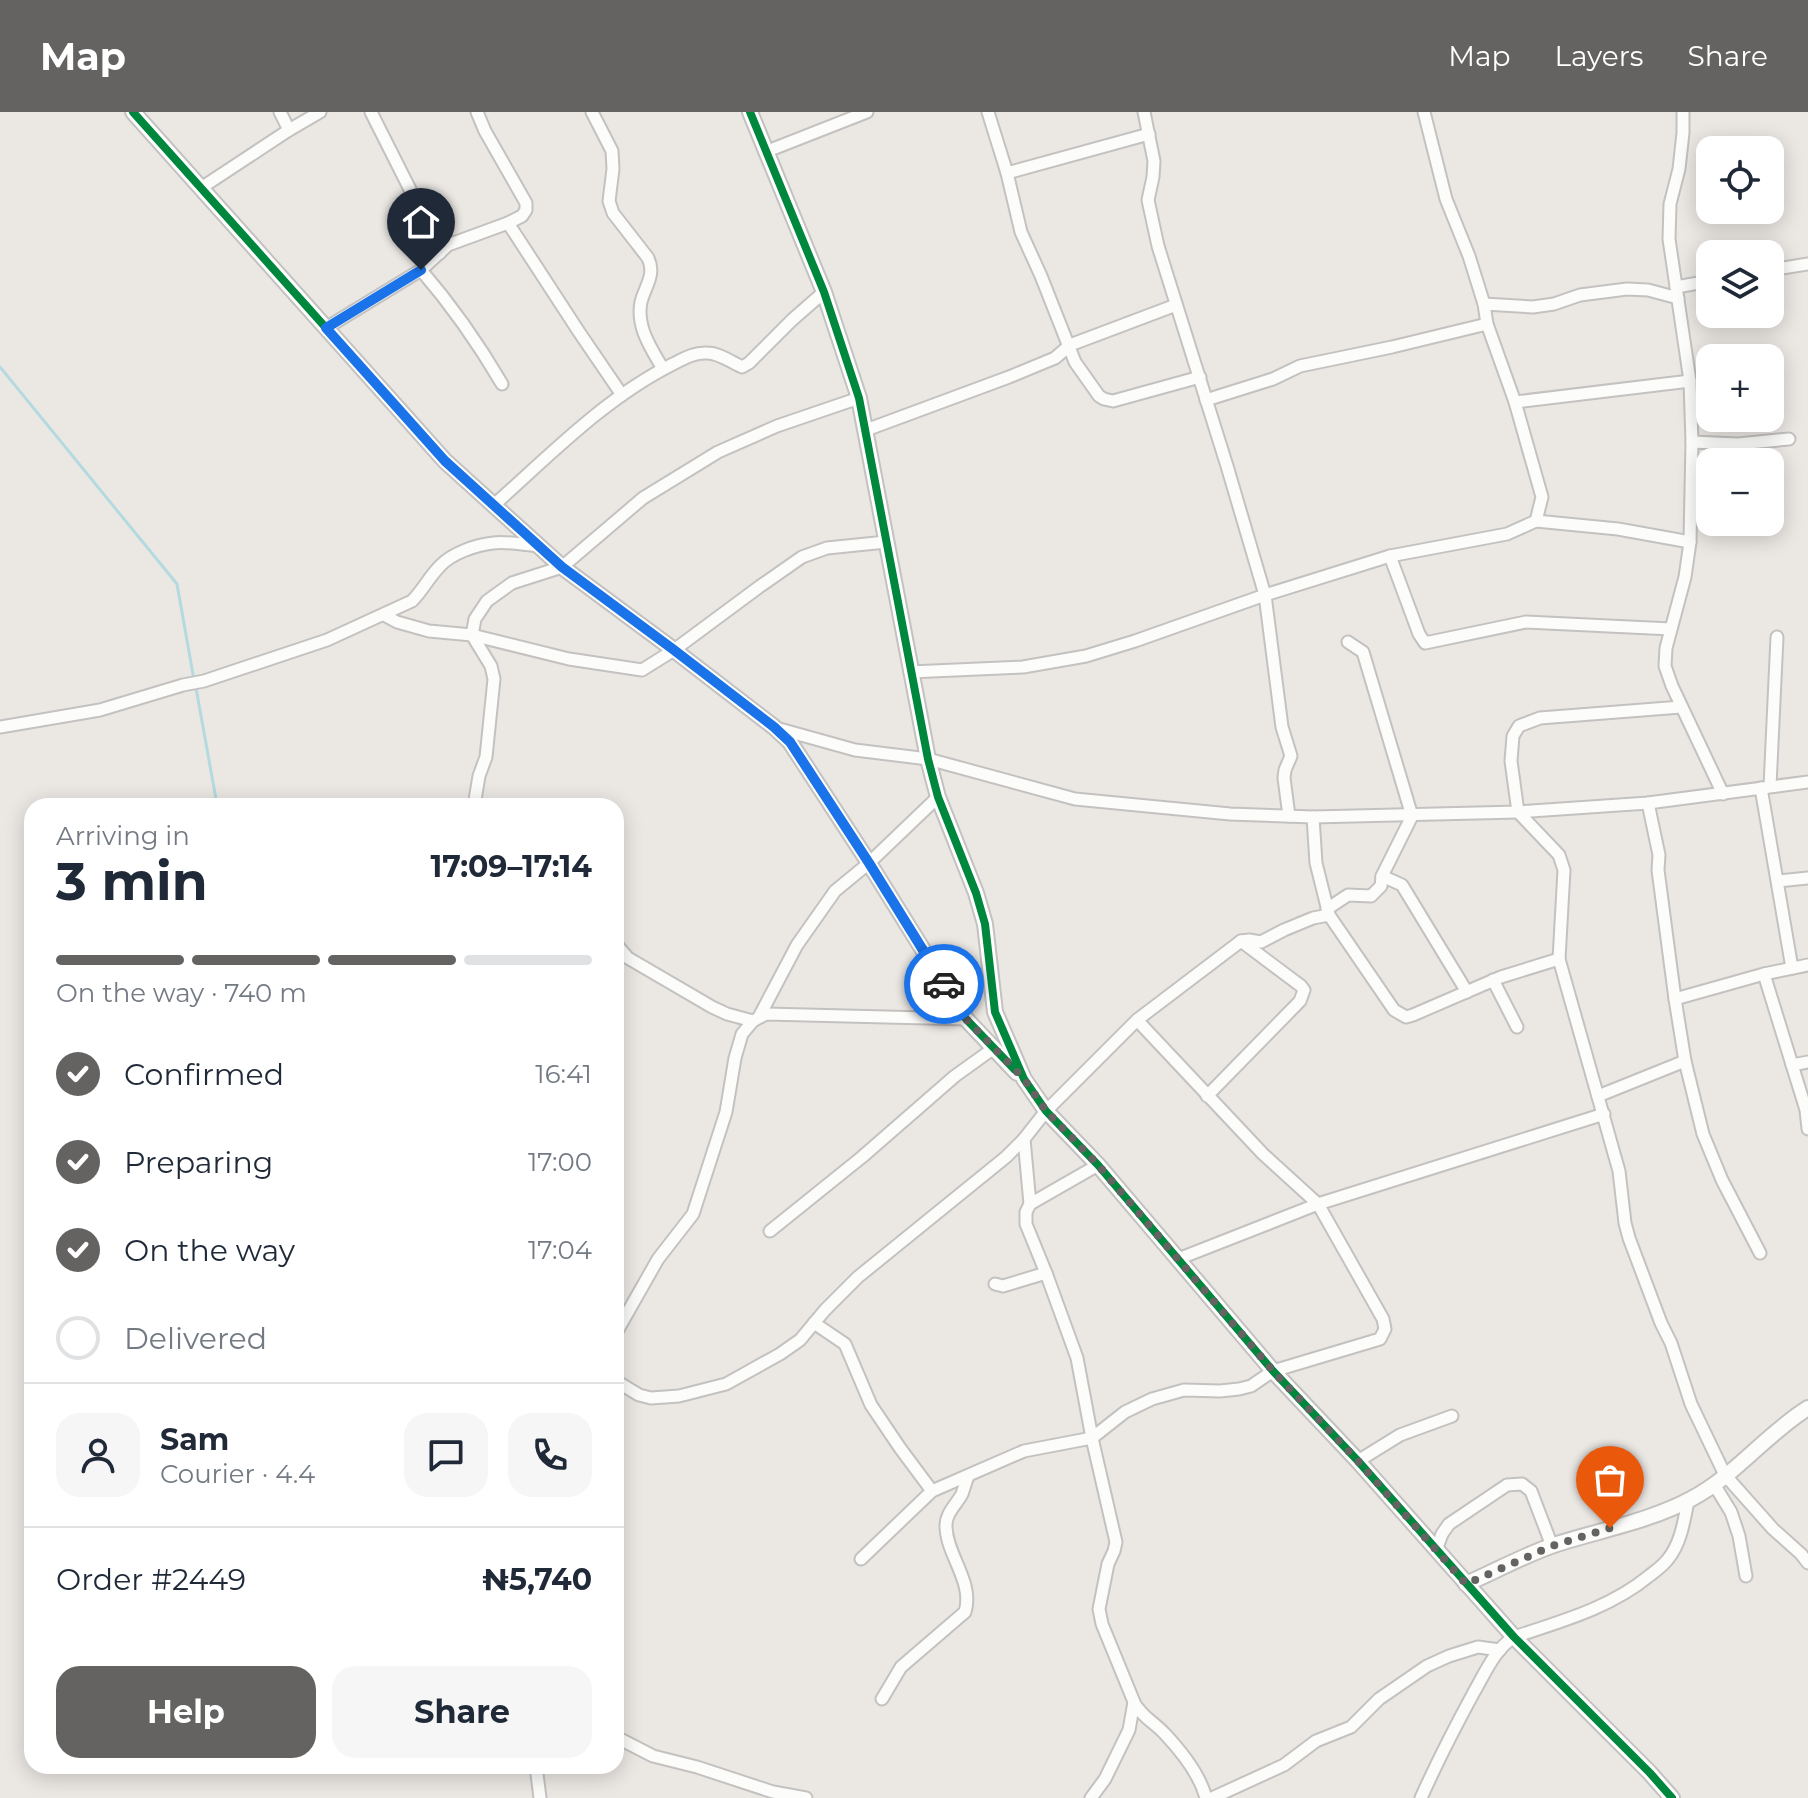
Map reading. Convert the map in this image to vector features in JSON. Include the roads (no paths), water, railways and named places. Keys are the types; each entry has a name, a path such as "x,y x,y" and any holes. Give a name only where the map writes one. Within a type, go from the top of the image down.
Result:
{"street":[{"path":"133,112 445,461 562,567 790,742 966,1019 1024,1079 1046,1111 1098,1165 1273,1371 1358,1461 1514,1637 1672,1798"},
{"path":"280,112 289,130"},
{"path":"201,188 320,112"},
{"path":"371,112 440,253"},
{"path":"326,328 421,270 448,245 522,216 526,203 477,112"},
{"path":"592,112 612,151 609,201 613,213 651,265 649,284 641,301 642,331 663,369"},
{"path":"750,112 824,292 859,398 928,759 938,797 985,924 995,1012 1024,1079"},
{"path":"765,152 867,112"},
{"path":"988,112 1021,232 1075,362 1099,396 1113,401 1200,377"},
{"path":"1144,112 1154,161 1148,200 1158,246 1265,595 1282,727 1291,756 1284,778 1289,816"},
{"path":"1424,112 1446,199 1469,256 1487,324 1515,402 1542,497 1536,521"},
{"path":"1683,112 1679,169 1670,204 1669,239 1690,381 1690,542 1685,577 1666,648 1665,666 1723,794"},
{"path":"1007,173 1149,134"},
{"path":"508,223 622,395"},
{"path":"1784,268 1808,264"},
{"path":"421,270 452,306 502,384"},
{"path":"1484,304 1533,307 1580,295 1627,289 1677,292 1696,286"},
{"path":"494,505 584,424 622,395 663,369 704,352 742,367 824,292"},
{"path":"866,430 1055,358 1070,345 1176,305"},
{"path":"1206,400 1273,379 1300,366 1487,324"},
{"path":"1515,402 1690,381"},
{"path":"473,798 486,757 494,679 491,666 472,635 475,619 487,601 512,583 562,567 643,498 718,452 777,426 859,398"},
{"path":"1692,442 1738,444 1789,439"},
{"path":"910,672 1023,667 1086,656 1390,556 1507,534 1536,521 1618,529 1690,542"},
{"path":"384,615 429,631 472,635 569,659 642,670 802,557 827,548 886,542"},
{"path":"0,727 100,710 204,681 327,640 412,601 443,563 460,552 494,543 539,546"},
{"path":"1390,556 1425,643 1526,622 1671,629"},
{"path":"1777,637 1766,787 1788,966"},
{"path":"624,1386 651,1398 679,1396 726,1384 790,1347 858,1277 975,1183 1024,1139 1046,1111 1137,1020 1241,941 1261,942 1328,912 1348,895 1371,896 1381,886 1382,876 1412,816 1363,652 1348,642"},
{"path":"1681,707 1540,718 1519,726 1513,736 1511,761 1518,812 1559,855 1564,870 1559,959 1619,1171 1625,1223 1731,1512 1746,1576"},
{"path":"774,727 855,750 928,759 1075,799 1230,814 1313,817 1518,812 1648,803 1808,782"},
{"path":"624,1319 658,1259 693,1214 726,1112 742,1034 756,1019 797,945 835,891 938,797"},
{"path":"1648,803 1659,855 1658,870 1685,1061 1703,1134 1722,1180 1760,1253"},
{"path":"1313,817 1316,863 1328,912 1400,1015 1413,1015 1493,980 1559,959"},
{"path":"1382,876 1402,885 1467,992"},
{"path":"1778,881 1808,878"},
{"path":"1207,1096 1304,995 1301,986 1241,941"},
{"path":"624,953 727,1014 756,1019 766,1014 966,1019"},
{"path":"1675,999 1788,966 1808,965"},
{"path":"1764,974 1806,1110 1808,1129"},
{"path":"1493,980 1517,1027"},
{"path":"861,1559 932,1491 1024,1451 1092,1438 1125,1412 1152,1399 1184,1390 1220,1391 1251,1386 1273,1371 1380,1339 1385,1329 1383,1319 1318,1204 1263,1154 1137,1020"},
{"path":"770,1231 955,1076 994,1048"},
{"path":"1598,1096 1685,1061"},
{"path":"1792,1065 1808,1062"},
{"path":"1178,1259 1318,1204 1604,1114"},
{"path":"1024,1139 1030,1204 1026,1224 1077,1358 1116,1542 1099,1609 1102,1624 1141,1715 1164,1732 1179,1751 1194,1772 1206,1798"},
{"path":"1030,1204 1098,1165"},
{"path":"995,1284 1003,1286 1046,1273"},
{"path":"814,1323 845,1344 871,1405 932,1491"},
{"path":"1466,1584 1552,1546 1688,1501 1720,1480 1808,1408"},
{"path":"1358,1461 1400,1435 1452,1416"},
{"path":"882,1699 901,1667 965,1612 967,1594 945,1524 968,1476"},
{"path":"1720,1480 1808,1563"},
{"path":"1436,1550 1449,1524 1507,1485 1522,1484 1531,1491 1552,1546"},
{"path":"1421,1798 1448,1740 1506,1642 1595,1610 1638,1585 1667,1561 1677,1545 1688,1501"},
{"path":"1212,1798 1284,1765 1316,1741 1351,1727 1379,1699 1427,1666 1478,1647 1500,1650"},
{"path":"1091,1798 1105,1779 1129,1730 1134,1702"},
{"path":"624,1741 653,1756 773,1792 806,1798"},
{"path":"537,1774 540,1798"}],"waterway":[{"path":"0,367 177,584 194,680"},
{"path":"196,688 216,798"}]}
